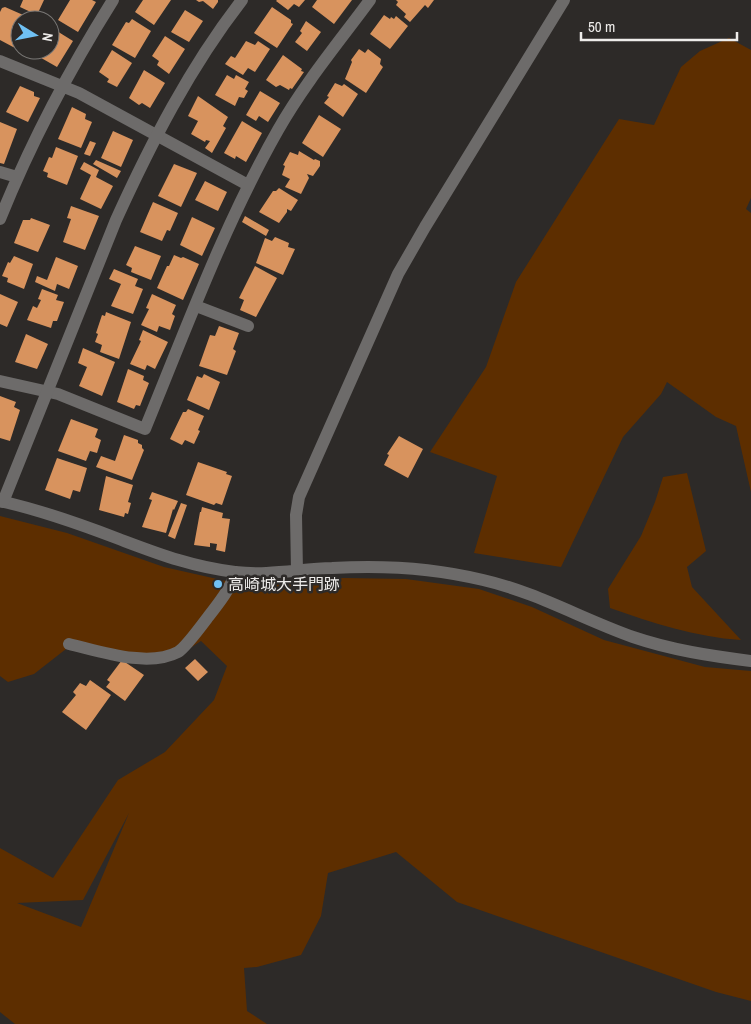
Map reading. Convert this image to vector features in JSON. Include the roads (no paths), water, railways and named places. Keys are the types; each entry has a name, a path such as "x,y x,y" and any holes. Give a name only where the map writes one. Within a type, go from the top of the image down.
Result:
{"street":[{"path":"0,219 17,177 62,86 85,44 113,0"},
{"path":"242,0 187,82 156,136 116,220 48,391 1,502 55,516 185,563 236,572 297,572 330,568 386,566 446,572 484,580 522,591 632,636 670,648 716,657 751,661"},
{"path":"0,381 48,391 145,429 222,241 248,185 278,129 302,92 370,0"},
{"path":"297,572 296,515 299,496 398,274 424,227 564,0"},
{"path":"0,61 78,93 248,185"},
{"path":"0,172 17,177"},
{"path":"196,306 248,326"},
{"path":"69,644 118,656 144,658 165,656 179,651 204,623 232,585 236,572"}],"place":[{"name":"高崎城大手門跡","path":"218,584"}]}
